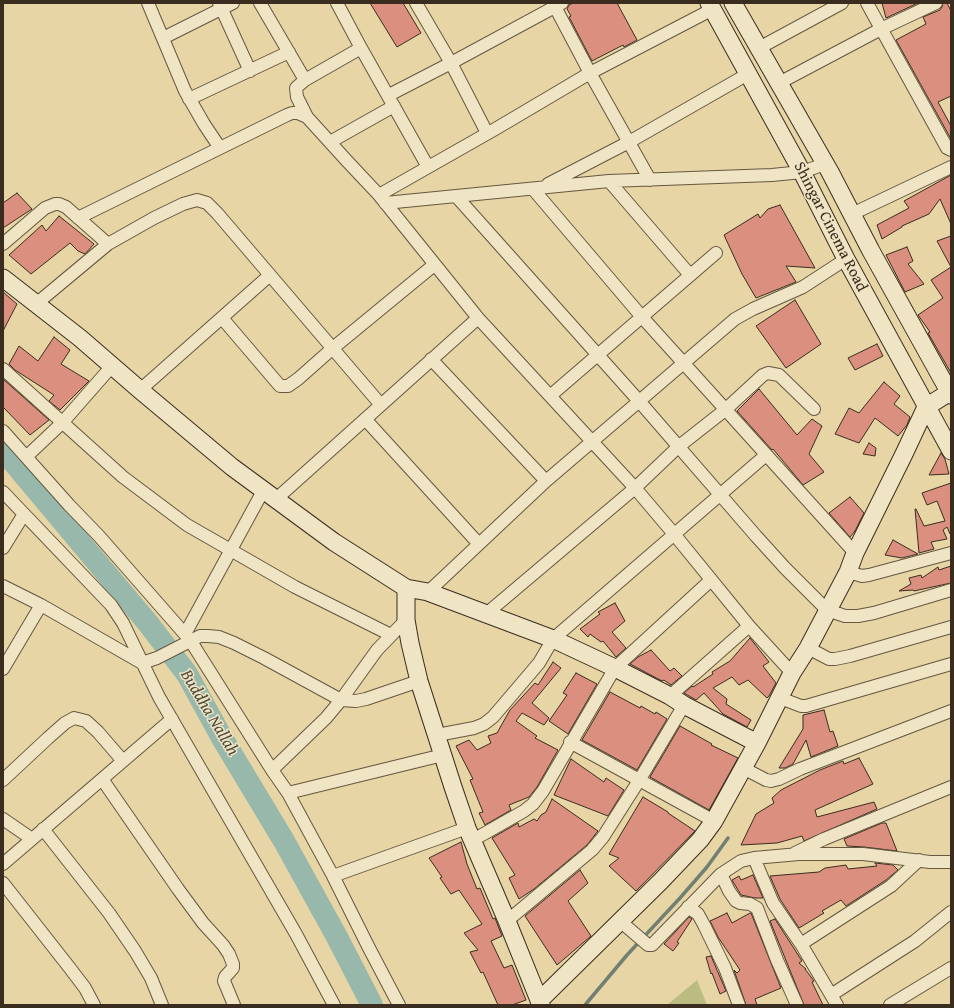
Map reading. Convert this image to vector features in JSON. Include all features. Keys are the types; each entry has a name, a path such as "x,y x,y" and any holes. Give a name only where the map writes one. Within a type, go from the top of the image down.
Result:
{"street":[{"path":"148,3 190,99 220,148"},
{"path":"163,38 220,6 233,3"},
{"path":"260,3 305,80"},
{"path":"337,3 428,167"},
{"path":"416,3 451,63 487,134"},
{"name":"Shingar Cinema Road","path":"733,3 825,164 950,393"},
{"path":"759,48 842,3"},
{"path":"867,3 947,148 951,150"},
{"path":"779,83 881,29 936,3"},
{"path":"330,142 451,63 557,4 590,73 650,180"},
{"path":"220,6 250,71"},
{"path":"382,199 428,167 590,73 711,6"},
{"name":"Shingar Cinema Road","path":"711,6 802,172 846,259 951,451"},
{"path":"361,48 305,80 298,86 296,93 307,117 382,199 478,318 635,488 749,626 792,673"},
{"path":"190,99 289,52"},
{"path":"537,188 629,142 748,74"},
{"path":"78,218 129,191 292,113 298,113 307,117"},
{"path":"382,199 456,196 609,181 772,175 802,172 825,164"},
{"path":"852,214 951,167"},
{"path":"609,181 690,275"},
{"path":"537,188 642,317 855,553"},
{"path":"456,196 639,401 785,568 835,613 858,616 874,613 951,590"},
{"path":"36,304 108,244 154,218 183,204 197,200 207,204 217,213 381,405"},
{"path":"3,244 45,208 54,204 59,204 66,207 108,244"},
{"path":"550,396 716,253"},
{"path":"428,592 478,543 546,481 735,319 753,309 803,287 846,259"},
{"path":"222,318 280,386 283,387 293,384 333,348 434,265"},
{"path":"140,390 270,275"},
{"path":"3,278 80,338 232,468 334,542 406,588 428,592 553,639 615,668 757,743"},
{"path":"186,639 230,550 269,495 365,419 478,318"},
{"path":"432,359 546,481"},
{"path":"26,457 62,423 112,366"},
{"path":"3,369 123,477 187,525 296,587 391,635"},
{"path":"486,614 635,488 678,447 725,410 763,375 768,373 779,375 814,409"},
{"path":"406,588 406,620 420,681 443,755 470,834 540,1003 700,840 749,771 757,743 784,700 792,673 812,650 835,613 854,574 855,553 926,407 950,393"},
{"path":"365,419 478,543"},
{"path":"3,431 69,505 99,536 186,639 288,793 333,876 399,1005"},
{"path":"437,735 474,728 484,724 493,717 539,663 553,639 766,455"},
{"path":"3,492 111,606 123,623 142,663 172,719 296,934 334,1005"},
{"path":"3,548 24,514"},
{"path":"854,574 880,572 951,553"},
{"path":"333,876 470,834 524,811 533,804 543,791 570,742 615,668 711,580"},
{"path":"3,586 41,605 142,663 157,658 186,639 200,636 219,638 264,658 341,700 356,701 366,699 420,681"},
{"path":"3,669 41,605"},
{"path":"272,770 326,718 377,650 406,620"},
{"path":"507,921 592,850 612,824 640,779 677,701 749,626"},
{"path":"812,650 829,659 835,659 951,627"},
{"path":"784,700 801,706 951,664"},
{"path":"749,771 766,780 779,779 800,769 951,711"},
{"path":"3,780 65,723 74,718 86,721 98,732 123,761"},
{"path":"3,864 172,719"},
{"path":"570,742 714,820"},
{"path":"288,793 443,755"},
{"path":"102,779 178,889 203,923 229,954 233,964 232,968 225,976 224,981 234,1005"},
{"path":"790,855 824,839 951,786"},
{"path":"3,819 32,839"},
{"path":"43,829 104,906 131,944 151,978 162,1005"},
{"path":"620,921 648,946 655,942 722,874 741,861 754,858 790,855 863,854 930,862 951,862"},
{"path":"754,858 773,903 801,944 834,1000 915,941 951,912"},
{"path":"801,944 891,886 919,860"},
{"path":"722,874 728,891 736,901 750,904 757,908 777,960 797,1005"},
{"path":"3,883 85,988 94,1005"},
{"path":"688,907 698,914 704,925 725,968 739,1005"},
{"path":"890,1005 951,968"}],"green space":[{"path":"697,980 707,1005 667,1005"}],"building":[{"path":"370,3 403,3 421,33 397,47"},
{"path":"573,3 617,3 637,40 624,47 623,45 592,61 569,17 571,16 567,9 569,5"},
{"path":"882,3 918,3 886,18"},
{"path":"943,3 947,3 951,11 951,96 938,102 951,126 951,139 896,40 926,24 923,17 940,10"},
{"path":"951,175 951,224 940,199 929,214 902,226 882,239 877,225 909,208 904,201"},
{"path":"17,193 32,209 3,228 3,203"},
{"path":"780,205 815,268 786,266 796,282 756,298 742,274 724,235 758,214 760,218 768,209"},
{"path":"59,216 94,244 85,254 78,251 70,243 31,274 9,255 42,225 46,231"},
{"path":"951,236 951,267 937,241"},
{"path":"907,247 913,261 908,264 924,284 905,292 886,255"},
{"path":"951,267 951,373 928,333 930,332 918,315 943,298 931,280"},
{"path":"3,292 17,304 3,331"},
{"path":"795,300 821,344 786,368 756,326"},
{"path":"54,337 70,350 61,364 89,381 60,410 49,401 54,395 15,370 9,364 19,346 38,361"},
{"path":"877,344 883,356 855,370 848,358"},
{"path":"3,379 49,420 30,435 3,407"},
{"path":"884,382 900,396 894,404 910,417 907,425 898,436 875,418 859,443 835,434 849,408 859,413"},
{"path":"759,389 797,435 812,419 822,426 809,454 824,472 803,485 773,449 772,450 737,411"},
{"path":"869,443 876,448 875,456 863,454"},
{"path":"941,453 945,459 949,474 929,475"},
{"path":"951,483 951,534 947,527 943,530 947,539 931,542 934,549 919,553 915,509 924,526 945,521 937,501 927,505 922,493"},
{"path":"850,497 864,513 855,531 850,537 829,513"},
{"path":"893,540 918,554 902,558 885,555"},
{"path":"951,566 951,583 914,591 899,591 911,584 909,578 921,575 922,578 938,567 939,570"},
{"path":"615,603 625,621 612,632 626,648 616,657 603,641 601,642 590,634 588,637 580,629 600,614 598,612"},
{"path":"750,638 769,662 763,666 776,683 769,696 767,698 748,680 739,685 732,677 713,688 727,699 726,704 751,720 747,727 723,714 704,693 696,700 684,693 692,686 693,687 713,674 712,672 730,661"},
{"path":"651,650 670,671 674,668 682,676 671,685 664,680 662,681 630,664 638,657"},
{"path":"553,662 561,668 532,703 549,718 544,725 522,713 516,721 537,736 535,738 558,750 537,787 529,797 509,805 511,810 485,825 479,813 483,812 470,780 473,779 456,746 469,740 477,750 491,743 488,736 497,733 510,710 535,683 538,685"},
{"path":"576,673 597,684 568,734 549,721 567,695 563,693"},
{"path":"610,692 640,708 641,706 655,714 656,712 667,719 637,770 582,740"},
{"path":"824,710 830,732 833,731 838,746 811,757 806,740 793,764 785,768 779,768 803,729 803,715"},
{"path":"680,726 712,744 711,745 738,758 709,810 650,777"},
{"path":"859,758 873,784 815,810 817,817 874,802 877,809 804,841 802,836 777,843 741,845 756,814 774,803 772,798 781,790 820,770 843,761 844,764"},
{"path":"571,759 604,782 606,778 624,790 608,816 554,795"},
{"path":"643,797 695,831 636,891 609,866 619,858 609,854"},
{"path":"552,799 598,831 587,845 534,889 519,899 509,878 515,875 492,838 518,823 519,827 534,819 537,821 541,815 546,812"},
{"path":"882,823 886,823 897,851 847,846 844,839"},
{"path":"461,842 467,864 477,889 480,888 502,936 491,941 504,968 512,965 526,1000 512,1005 498,1005 483,972 481,973 470,952 478,950 464,933 482,924 459,890 451,894 429,858"},
{"path":"875,863 893,865 898,870 886,880 846,906 841,900 822,911 824,913 799,928 780,899 770,876 819,872 825,868 846,865 848,869 877,866"},
{"path":"580,870 588,883 568,901 591,936 557,965 525,916"},
{"path":"753,875 763,898 741,895 732,880 739,876 741,880"},
{"path":"727,913 732,923 751,913 781,988 755,999 757,1005 746,1005 734,970 737,973 740,970 718,937 710,921"},
{"path":"689,917 692,919 673,951 664,944"},
{"path":"775,919 802,961 799,963 806,969 814,981 812,982 823,1005 804,1005 770,921"},
{"path":"711,956 726,991 720,994 712,973 711,974 706,957"}],"waterway":[{"name":"Buddha Nallah","path":"3,450 147,622 187,674 222,738 284,841 337,937 372,1005"},
{"path":"585,1005 627,955 707,867 728,838"}]}
